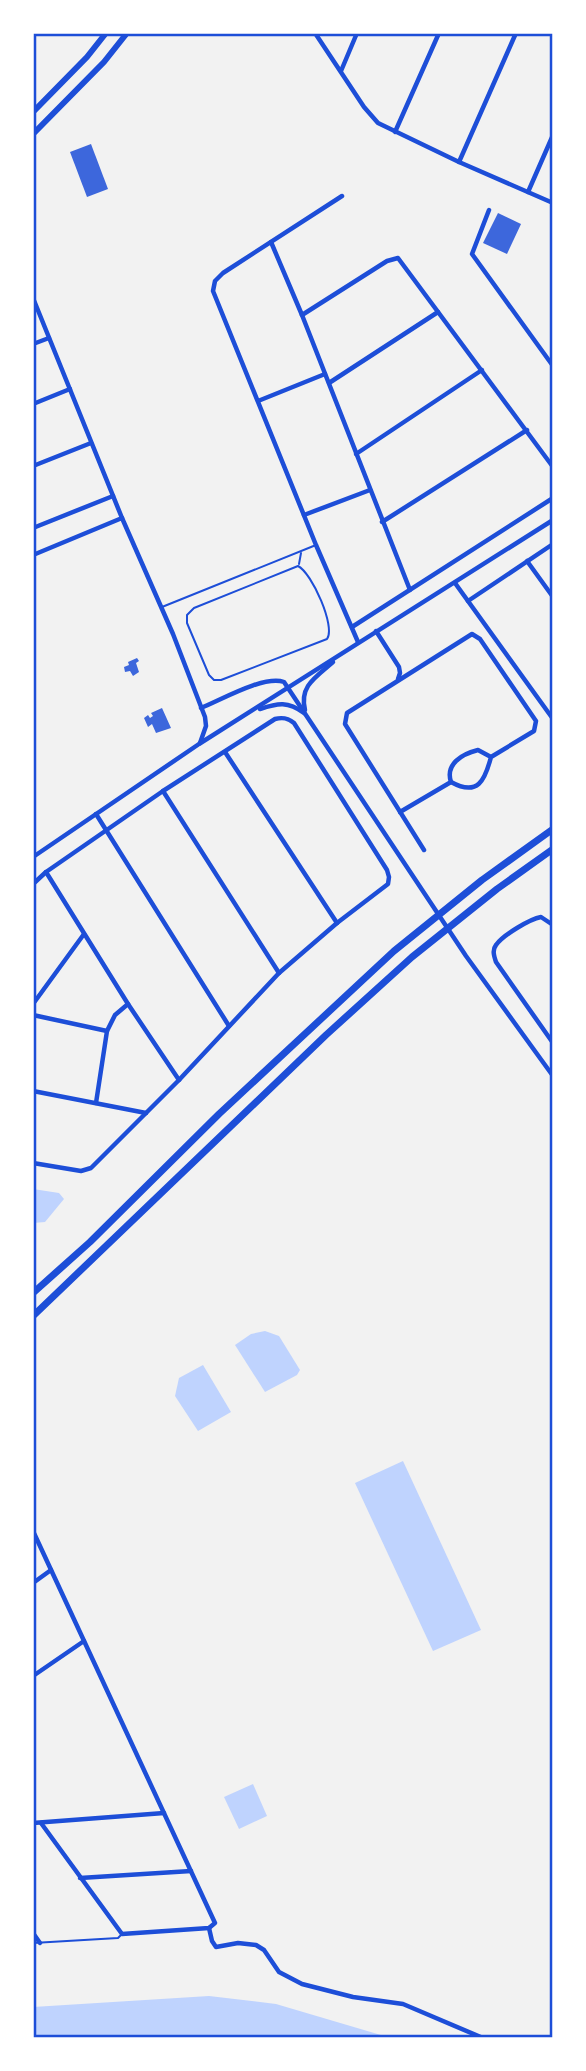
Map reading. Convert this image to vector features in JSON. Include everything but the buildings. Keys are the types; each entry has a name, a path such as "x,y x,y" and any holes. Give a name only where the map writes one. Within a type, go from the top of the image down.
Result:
{"highway":[{"path":"33,1293 90,1242 219,1114 394,951 482,880 553,829"},
{"path":"33,1316 364,1000 497,889 553,849"}],"main road":[{"path":"33,112 87,57 106,33"},
{"path":"33,134 104,62 127,33"}],"street":[{"path":"315,33 371,116 395,132 553,203"},
{"path":"341,71 357,33"},
{"path":"395,132 439,33"},
{"path":"459,162 516,33"},
{"path":"528,192 553,135"},
{"path":"342,196 219,276 213,285 213,292 358,642"},
{"path":"489,210 472,254 552,364"},
{"path":"271,243 302,314 410,590"},
{"path":"302,314 387,261 398,258 553,467"},
{"path":"33,298 201,708 206,726 200,744"},
{"path":"328,383 438,312"},
{"path":"33,344 49,338"},
{"path":"356,454 482,370"},
{"path":"258,401 325,374"},
{"path":"33,404 70,389"},
{"path":"382,522 527,430"},
{"path":"33,466 91,443"},
{"path":"304,515 370,490"},
{"path":"33,528 113,496"},
{"path":"352,627 553,498"},
{"path":"33,555 122,518"},
{"path":"307,715 303,701 307,684 350,648 553,520"},
{"path":"468,601 553,544"},
{"path":"527,561 553,597"},
{"path":"455,583 553,719"},
{"path":"376,631 399,667 400,674 396,681"},
{"path":"424,850 345,724 347,713 472,635 480,639 536,721 534,731 491,757 486,778 477,786 460,787 451,782 448,771 450,765 465,754 478,750 491,757"},
{"path":"33,857 200,744 350,648"},
{"path":"399,667 415,669"},
{"path":"201,708 270,680 284,682 466,956 553,1076"},
{"path":"250,713 287,703 307,715"},
{"path":"33,884 46,872 163,791 275,719 288,718 294,723 389,877 388,884 279,973 96,1163 81,1171 33,1163"},
{"path":"225,752 337,923"},
{"path":"400,812 451,782"},
{"path":"163,791 279,973"},
{"path":"96,814 229,1026"},
{"path":"46,872 178,1080"},
{"path":"553,925 541,917 532,919 496,944 493,952 496,962 553,1043"},
{"path":"33,1004 84,934"},
{"path":"96,1103 107,1031 115,1015 128,1004"},
{"path":"33,1016 107,1031"},
{"path":"33,1091 146,1113"},
{"path":"33,1531 215,1923 209,1928 122,1934 41,1823"},
{"path":"33,1583 51,1570"},
{"path":"33,1676 84,1640"},
{"path":"33,1823 164,1813"},
{"path":"80,1878 191,1871"},
{"path":"209,1928 216,1947 238,1943 256,1945 264,1950 279,1972 302,1984 353,1997 403,2004 483,2038"},
{"path":"33,1933 40,1943"}],"lane":[{"path":"161,607 316,545"},
{"path":"298,566 301,551"},
{"path":"298,566 310,576 331,626 330,635 327,639 221,680 214,680 209,675 187,623 187,615 194,608 298,566"},
{"path":"33,1943 118,1938 122,1934"}],"water":[{"path":"33,1189 59,1193 64,1199 45,1222 33,1223"},
{"path":"265,1331 279,1336 300,1370 297,1375 265,1392 235,1345 251,1334"},
{"path":"203,1365 231,1412 198,1431 175,1396 179,1378"},
{"path":"403,1461 481,1630 433,1651 355,1483"},
{"path":"253,1784 267,1816 239,1829 224,1797"},
{"path":"209,1996 276,2004 391,2038 33,2038 33,2007"}]}
